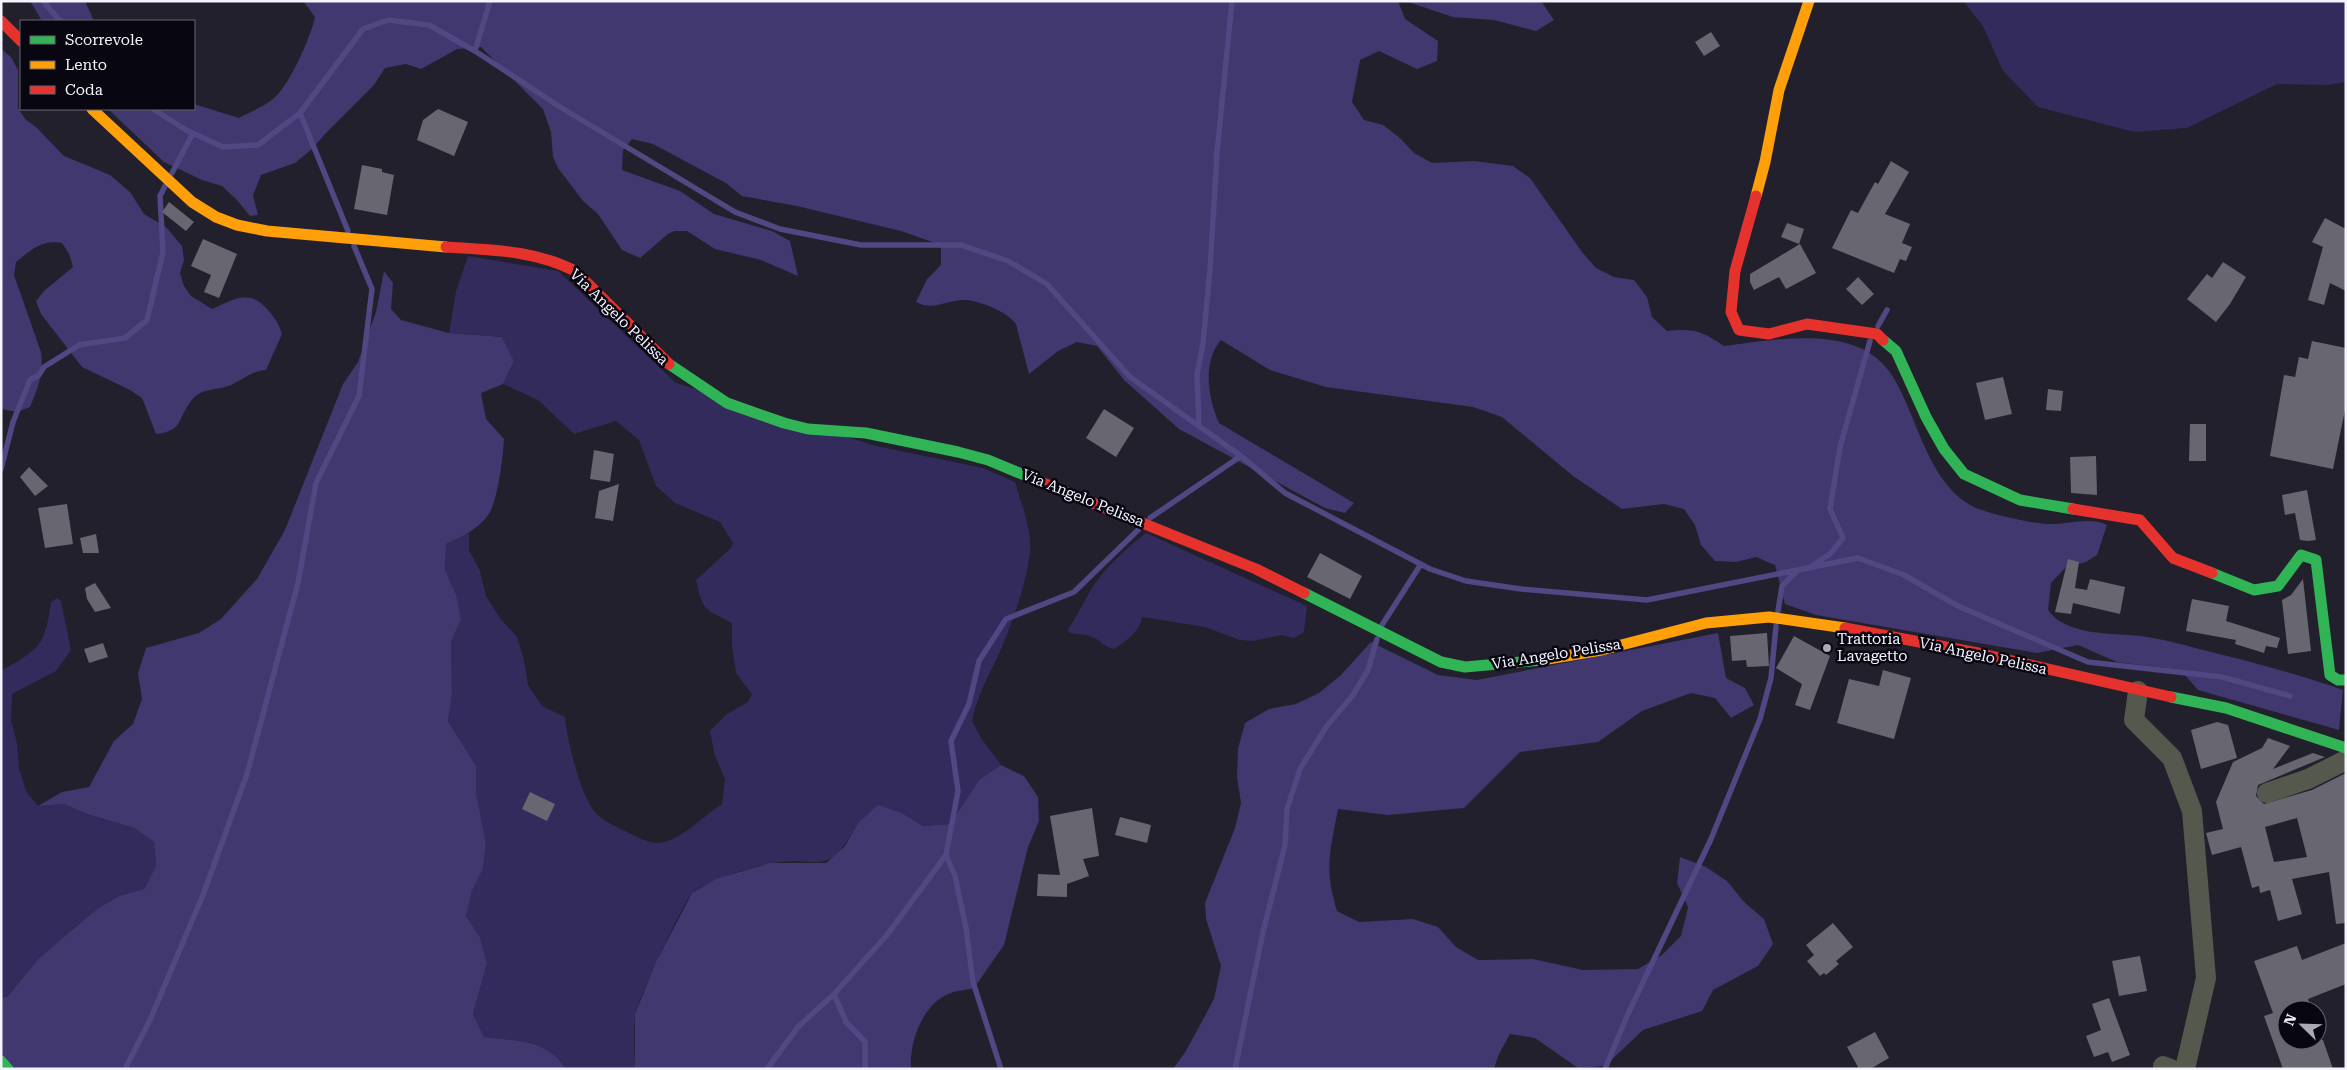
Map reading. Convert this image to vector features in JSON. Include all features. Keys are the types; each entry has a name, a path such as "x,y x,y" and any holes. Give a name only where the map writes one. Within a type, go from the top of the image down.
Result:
{"main road":[{"path":"1809,1 1779,90 1765,162 1734,271 1731,312 1739,330 1769,334 1807,324 1877,334 1896,351 1926,417 1944,449 1964,474 2020,500 2140,520 2173,558 2254,590 2278,586 2301,555 2316,560 2330,675 2338,680 2346,680"},
{"path":"1,21 20,40"},
{"name":"Via Angelo Pelissa","path":"93,110 192,202 216,217 237,225 267,231 508,252 540,256 558,262 575,272 591,286 663,360 727,403 784,424 808,429 866,433 988,460 1256,569 1441,662 1465,667 1520,663 1602,650 1706,623 1768,618 1835,626 1978,653 2138,691 2226,708 2346,748"},
{"path":"1,1061 8,1069"}],"street":[{"path":"2138,691 2134,720 2172,758 2192,811 2206,978 2186,1069"},
{"path":"2267,793 2308,779 2346,760"}],"shaded area":[{"path":"30,1 85,1 94,20 41,20"},
{"path":"303,1 1398,1 1405,19 1438,41 1437,61 1417,69 1379,51 1360,60 1352,102 1364,120 1383,125 1400,138 1414,153 1432,163 1474,161 1513,166 1530,178 1582,252 1596,268 1614,277 1634,280 1647,297 1652,317 1667,331 1691,330 1710,337 1724,346 1789,339 1835,340 1855,346 1874,356 1889,371 1898,386 1924,446 1939,474 1961,499 1985,511 2030,522 2055,524 2093,521 2107,525 2097,555 2086,562 2066,567 2051,583 2048,610 2056,618 2066,625 2078,629 2090,632 2140,636 2176,643 2278,669 2343,690 2339,730 2198,690 2185,675 2164,668 2117,662 2078,645 2037,653 1816,615 1785,604 1775,565 1756,557 1736,562 1715,561 1701,545 1695,525 1684,509 1664,504 1622,509 1573,476 1502,417 1473,407 1326,387 1270,370 1221,340 1215,349 1209,369 1212,403 1219,423 1354,503 1345,513 1325,508 1179,429 1124,380 1097,346 1077,342 1058,351 1029,374 1016,324 1006,315 992,307 968,300 934,306 922,305 916,302 927,279 941,265 941,245 901,231 797,206 742,196 726,183 653,144 632,139 623,150 622,170 680,191 714,214 772,231 790,241 798,276 761,260 715,249 687,231 674,231 668,234 640,258 622,250 598,214 583,201 558,168 553,157 551,132 543,109 481,47 457,49 421,69 406,64 385,68 374,85 312,149 295,163 261,175 253,195 258,215 250,216 222,186 202,180 164,162 109,110 195,110 195,104 239,118 261,107 279,93 298,61 309,37 315,17"},
{"path":"1405,1 1541,1 1554,20 1536,31 1494,20 1453,17"},
{"path":"1963,1 2346,1 2346,82 2328,85 2277,84 2187,128 2134,132 2038,107 2003,71 1983,26"},
{"path":"1,49 11,57 18,70 18,108 25,119 36,127 64,156 110,175 130,192 144,214 166,227 182,246 184,260 180,273 184,286 191,296 212,309 235,299 248,297 254,299 268,310 280,327 282,334 266,370 252,374 226,387 200,393 187,407 176,427 171,430 156,434 142,398 130,390 82,367 41,314 36,301 44,291 73,267 69,254 62,243 55,242 37,246 16,262 14,275 41,352 42,367 38,387 30,407 17,412 1,409"},
{"path":"468,256 558,271 676,383 876,446 983,468 1015,482 1028,526 1030,552 1022,591 1007,634 979,696 972,721 981,738 1001,765 979,780 950,824 923,826 902,813 858,823 847,842 829,859 820,862 768,864 719,879 693,892 688,898 652,972 635,1016 635,1069 566,1069 550,1052 530,1043 484,1037 473,1014 487,963 480,937 466,916 472,891 483,869 486,843 476,792 476,766 448,721 452,695 451,642 461,619 445,570 446,544 469,533 469,550 480,571 486,596 500,618 517,637 524,660 528,685 542,706 565,717 571,752 579,780 589,804 603,819 617,827 641,839 660,843 677,837 722,804 725,779 715,756 710,731 727,714 748,702 752,694 736,673 732,647 732,623 706,608 696,580 731,548 733,543 720,522 675,503 656,486 639,440 616,421 574,434 538,400 503,384 514,361 502,337 449,333 456,291"},
{"path":"384,271 393,283 391,309 401,320 449,333 502,337 514,361 503,384 481,393 486,419 504,439 499,479 492,509 475,528 446,544 445,570 456,595 461,619 451,642 452,695 448,721 476,766 476,792 486,843 483,869 472,891 466,916 480,937 487,963 473,1014 484,1037 530,1043 550,1052 559,1059 566,1069 1,1069 1,998 8,996 39,958 97,909 119,896 144,889 156,866 154,842 134,828 87,814 64,804 38,806 62,792 89,787 114,741 133,724 142,699 138,673 146,648 199,633 221,619 257,579 285,530 343,384 358,362 376,312"},
{"path":"1146,533 1307,606 1304,632 1294,638 1282,635 1252,641 1240,640 1205,627 1142,617 1139,627 1131,636 1113,649 1089,636 1069,632 1068,629 1101,575 1119,556"},
{"path":"57,598 61,601 71,650 56,671 12,694 11,720 17,743 19,768 26,791 38,806 64,804 87,814 134,828 154,842 156,866 144,889 119,896 97,909 39,958 8,996 1,998 1,671 24,657 38,645 46,629 51,602"},
{"path":"1718,633 1726,678 1745,688 1754,705 1731,718 1715,698 1691,693 1642,711 1598,742 1520,752 1464,808 1388,815 1338,809 1329,871 1337,911 1359,922 1413,919 1438,927 1456,947 1478,960 1533,959 1583,970 1638,969 1662,955 1681,936 1688,907 1677,883 1680,857 1706,867 1727,881 1744,902 1764,919 1773,944 1758,966 1713,990 1702,1011 1643,1030 1605,1066 1578,1068 1535,1038 1510,1034 1498,1056 1494,1069 1173,1069 1186,1051 1214,999 1221,966 1206,919 1205,903 1235,828 1241,803 1237,777 1238,749 1245,723 1269,709 1296,704 1319,693 1341,675 1371,642 1438,675 1477,680"},
{"path":"1001,765 1024,776 1038,797 1039,821 1028,847 1004,945 974,988 954,992 941,998 926,1014 915,1035 912,1047 911,1069 635,1069 635,1014 656,962 692,893 716,879 770,863 826,863 845,846 858,823 878,805 902,813 923,826 950,824 979,780"}],"building":[{"path":"1711,32 1720,46 1704,56 1695,42"},
{"path":"438,109 468,122 454,156 417,140 423,120"},
{"path":"1891,161 1909,172 1885,214 1910,224 1902,243 1912,247 1906,261 1900,259 1894,273 1832,248 1851,210 1858,213 1875,182 1878,184"},
{"path":"362,165 382,169 382,172 394,175 387,215 354,209"},
{"path":"169,202 194,222 186,231 162,212"},
{"path":"2325,218 2346,229 2346,291 2330,283 2324,305 2308,300 2323,247 2312,242"},
{"path":"1787,223 1804,229 1799,244 1781,237"},
{"path":"203,239 237,254 219,298 204,292 211,275 191,266"},
{"path":"1800,244 1816,273 1786,289 1779,277 1754,290 1750,282 1750,274"},
{"path":"2223,262 2246,277 2230,304 2216,322 2187,299 2207,274 2212,278"},
{"path":"1858,277 1874,294 1862,305 1846,289"},
{"path":"2312,341 2346,348 2346,405 2333,469 2270,456 2284,375 2295,377 2299,357 2308,359"},
{"path":"2003,377 2012,414 1985,420 1976,383"},
{"path":"2048,389 2063,391 2061,411 2046,410"},
{"path":"1104,409 1134,428 1116,457 1086,438"},
{"path":"2190,424 2206,424 2206,461 2189,461"},
{"path":"594,450 614,454 610,482 590,479"},
{"path":"2096,456 2097,495 2071,493 2070,457"},
{"path":"29,467 48,486 35,496 20,477"},
{"path":"619,484 613,521 595,518 599,491"},
{"path":"2307,490 2316,540 2308,541 2300,540 2295,513 2285,515 2282,495"},
{"path":"67,504 73,544 45,548 38,508"},
{"path":"96,534 99,553 83,553 80,538"},
{"path":"1320,553 1362,576 1350,599 1307,577"},
{"path":"2068,559 2079,562 2075,588 2087,590 2090,579 2125,587 2120,614 2073,603 2071,614 2055,612"},
{"path":"2303,579 2311,651 2288,654 2282,600 2291,595"},
{"path":"95,583 111,608 95,612 87,599 85,588"},
{"path":"2192,599 2229,606 2226,621 2280,638 2277,648 2266,646 2264,653 2235,644 2236,640 2186,631"},
{"path":"1767,633 1769,666 1747,667 1746,660 1732,661 1730,636"},
{"path":"1794,636 1830,656 1810,710 1795,705 1802,684 1776,668"},
{"path":"103,643 108,657 89,663 84,649"},
{"path":"1883,670 1911,678 1894,739 1837,723 1849,679 1879,686"},
{"path":"2217,722 2228,725 2237,758 2201,769 2191,730"},
{"path":"2268,738 2290,746 2273,769 2313,753 2325,757 2258,785 2256,796 2264,804 2312,790 2346,773 2346,923 2336,924 2329,872 2292,879 2302,914 2278,921 2270,890 2260,893 2259,886 2252,888 2241,847 2212,855 2206,833 2223,829 2216,802 2233,762 2262,748","holes":["2297,818 2307,857 2274,862 2265,827"]},
{"path":"530,792 555,804 547,821 522,809"},
{"path":"1092,808 1099,856 1083,859 1089,876 1067,884 1067,897 1037,896 1038,874 1060,875 1050,816"},
{"path":"1120,817 1151,825 1147,843 1115,835"},
{"path":"1833,923 1853,947 1836,961 1839,964 1826,975 1824,973 1820,976 1807,961 1814,955 1806,945"},
{"path":"2346,943 2346,984 2308,1000 2277,1000 2277,1050 2326,1050 2333,1069 2283,1069 2264,1016 2273,1013 2254,961 2297,946 2302,960"},
{"path":"2140,956 2147,991 2119,996 2112,961"},
{"path":"2109,998 2130,1055 2112,1062 2108,1052 2094,1057 2086,1036 2101,1030 2092,1004"},
{"path":"1875,1032 1889,1058 1870,1069 1859,1069 1847,1047"}],"waterway":[{"path":"43,1 59,20"},
{"path":"475,51 490,1"},
{"path":"1199,425 1197,375 1203,343 1210,270 1217,153 1232,1"},
{"path":"155,110 186,130 223,147 258,145 300,113 363,29 388,20 429,25 475,51 560,107 735,212 780,229 861,245 961,245 1008,261 1047,284 1130,377 1241,456 1285,493 1430,569 1466,581 1521,589 1647,600 1858,558 1904,575 1958,606 2088,662 2222,677 2290,696"},
{"path":"300,113 348,231"},
{"path":"172,173 193,133"},
{"path":"1,469 13,422 30,380 39,375 44,367 79,345 125,338 147,320 163,252 160,196 165,186"},
{"path":"125,1069 150,1020 203,895 247,774 298,583 316,483 359,396 372,289 354,246"},
{"path":"1878,326 1887,310"},
{"path":"1812,566 1830,554 1843,538 1830,509 1840,447 1870,341"},
{"path":"1150,518 1241,456"},
{"path":"767,1069 798,1027 834,994 887,935 946,855 958,791 951,741 969,704 979,661 1006,619 1074,592 1138,530"},
{"path":"1382,625 1421,564"},
{"path":"1778,611 1782,586 1796,572"},
{"path":"1605,1069 1627,1016 1711,839 1760,719 1771,678 1776,626"},
{"path":"1235,1069 1263,932 1285,845 1287,809 1300,769 1326,727 1353,695 1368,670 1377,639"},
{"path":"946,855 955,876 966,928 973,982 1001,1069"},
{"path":"834,994 846,1022 865,1042 865,1069"}],"traffic: fast":[{"path":"1883,340 1896,351 1926,417 1944,449 1964,474 2020,500 2073,509"},
{"path":"669,364 727,403 784,423 808,429 866,433 958,452 988,460 1041,482"},
{"path":"2212,573 2254,590 2278,586 2301,555 2316,560 2330,675 2338,680 2346,680"},
{"path":"1304,593 1441,662 1465,667 1542,660"},
{"path":"2171,697 2226,708 2346,748"},
{"path":"1,1061 8,1069"}],"traffic: slow":[{"path":"1756,196 1765,162 1779,90 1809,1"},
{"path":"93,110 192,202 216,217 237,225 267,231 446,247"},
{"path":"1542,660 1602,650 1706,623 1769,617 1845,628"}],"traffic: jam":[{"path":"1,21 20,40"},
{"path":"1756,196 1735,271 1731,312 1739,330 1769,334 1807,324 1877,334 1883,340"},
{"path":"446,247 512,252 544,259 575,271 669,364"},
{"path":"1041,482 1256,569 1304,593"},
{"path":"2073,509 2140,520 2173,558 2212,573"},
{"path":"1845,628 1978,653 2171,697"}],"place":[{"name":"Trattoria Lavagetto","path":"1827,648"}]}
